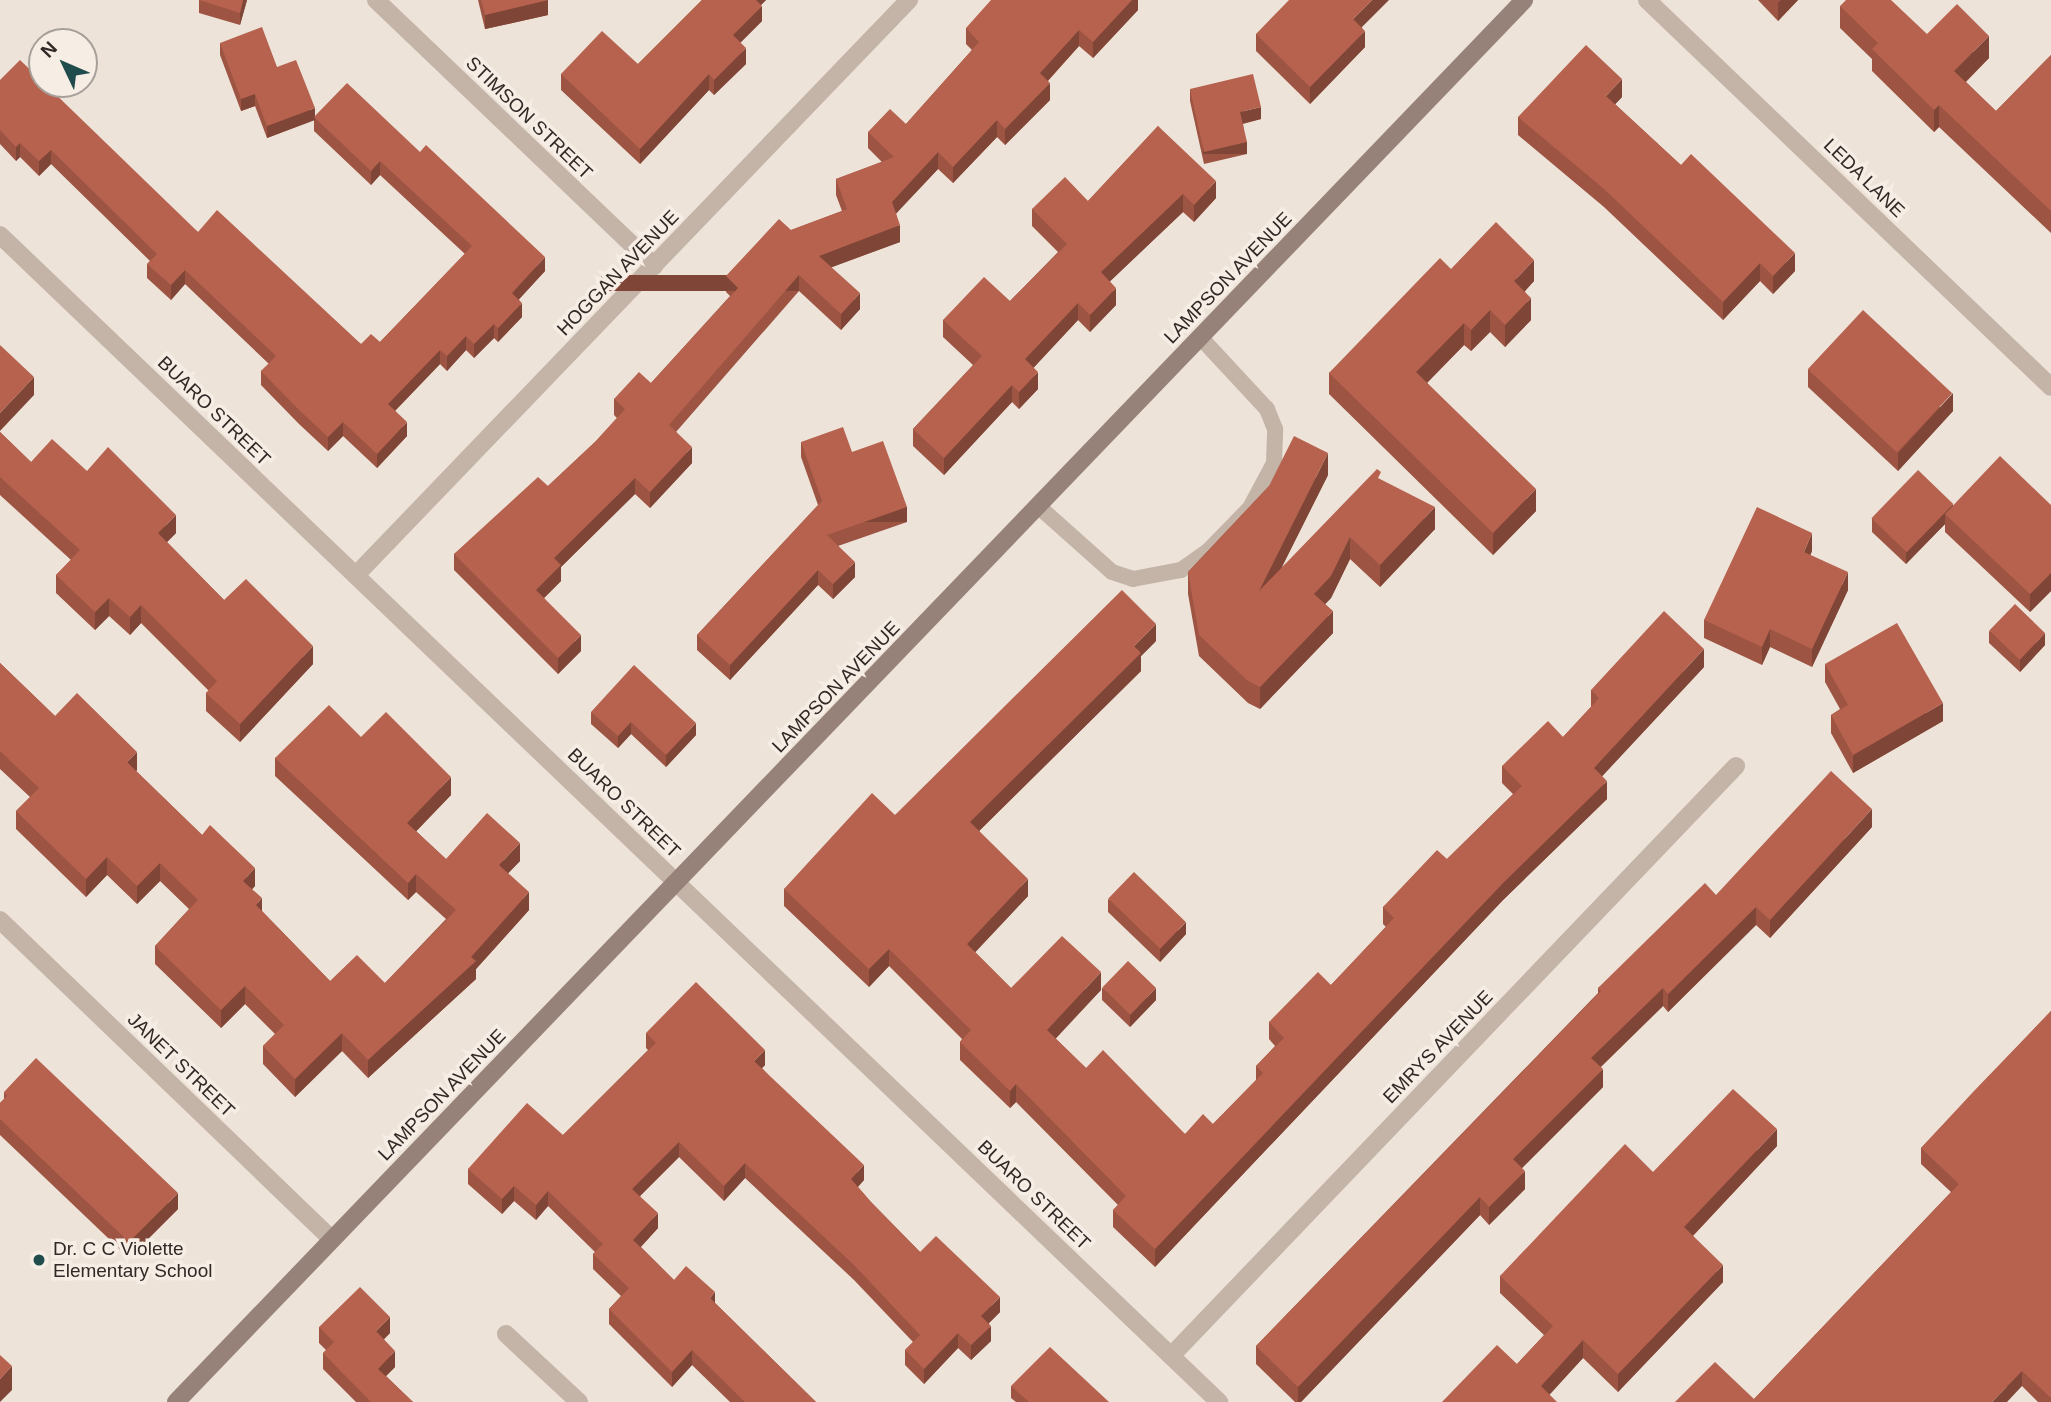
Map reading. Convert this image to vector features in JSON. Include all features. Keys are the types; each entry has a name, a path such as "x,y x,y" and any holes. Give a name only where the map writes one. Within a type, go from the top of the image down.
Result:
{"street":[{"name":"STIMSON STREET","path":"376,0 654,266"},
{"name":"HOGGAN AVENUE","path":"356,575 909,0"},
{"name":"LAMPSON AVENUE","path":"176,1402 1524,0"},
{"name":"LEDA LANE","path":"1647,0 2051,387"},
{"name":"BUARO STREET","path":"0,235 1219,1402"},
{"name":"EMRYS AVENUE","path":"1171,1356 1736,766"},
{"name":"JANET STREET","path":"0,920 332,1239"},
{"path":"506,1334 579,1402"}],"lane":[{"path":"1038,506 1112,572 1133,579 1181,570 1208,551 1250,508 1274,463 1275,429 1267,409 1200,337"}],"building":[{"path":"199,0 243,0 240,13"},
{"path":"481,0 548,0 485,15"},
{"path":"702,0 756,0 762,6 733,35 746,48 714,80 709,74 640,149 561,74 602,31 638,64"},
{"path":"991,0 1132,0 1093,42 1079,30 1040,73 1050,83 1005,129 997,120 953,167 938,152 892,202 900,225 819,256 860,293 841,314 799,275 669,425 692,447 650,492 635,478 554,558 561,565 536,590 581,635 558,658 454,554 538,477 548,486 596,441 625,409 614,399 639,372 651,383 738,288 726,276 779,219 791,230 847,209 836,179 894,157 868,132 890,109 906,124 979,42 966,28"},
{"path":"1289,0 1372,0 1353,19 1365,31 1310,87 1256,34"},
{"path":"1846,0 1891,0 1927,34 1957,4 1989,36 1954,71 1996,111 2051,55 2051,211 1939,105 1934,110 1872,49 1878,43 1840,6"},
{"path":"262,27 277,67 296,60 315,108 267,126 255,94 241,99 220,43"},
{"path":"1586,45 1622,79 1606,96 1681,165 1691,154 1795,253 1773,276 1760,263 1723,302 1604,189 1518,117"},
{"path":"20,60 28,68 28,98 59,98 198,232 217,210 361,344 371,334 380,342 472,246 380,161 371,171 314,117 347,83 420,152 426,145 545,257 512,293 522,303 498,328 494,324 474,344 466,336 447,356 440,350 388,404 407,422 377,454 343,422 328,437 299,410 261,371 276,356 185,270 171,285 147,264 157,254 51,150 39,161 20,143 16,147 0,130 0,80"},
{"path":"1253,74 1261,107 1240,112 1247,142 1204,152 1190,89"},
{"path":"1158,126 1216,181 1194,205 1183,194 1101,272 1116,288 1090,315 1078,303 1025,359 1038,372 1019,392 1012,385 944,458 913,429 982,356 943,320 984,277 1010,301 1067,244 1032,209 1065,177 1088,201"},
{"path":"1496,222 1534,260 1514,281 1531,298 1505,325 1490,310 1471,330 1464,323 1416,372 1536,489 1493,533 1329,373 1440,258 1451,269"},
{"path":"1863,310 1952,393 1897,452 1808,369"},
{"path":"0,345 34,377 0,413"},
{"path":"843,427 852,452 883,441 907,507 827,535 855,562 833,584 818,570 730,665 697,635 822,501 801,442"},
{"path":"0,432 31,462 52,439 87,471 108,447 176,515 158,533 224,600 246,579 313,646 240,724 206,693 217,681 141,605 130,617 109,598 95,612 56,575 80,550 0,477"},
{"path":"1294,436 1328,453 1259,591 1377,469 1381,472 1378,478 1435,507 1380,565 1350,537 1331,576 1314,594 1333,611 1260,687 1248,681 1199,635 1188,572 1269,486"},
{"path":"2000,456 2051,505 2051,573 2030,594 1945,514"},
{"path":"1918,470 1953,504 1907,552 1871,518"},
{"path":"1757,507 1812,533 1804,552 1848,572 1812,649 1770,629 1762,647 1704,620"},
{"path":"1122,590 1156,624 1134,646 1141,653 970,822 1028,879 967,944 1011,988 1062,936 1101,972 1047,1030 1086,1068 1103,1050 1185,1134 1203,1114 1213,1124 1263,1073 1256,1066 1284,1038 1269,1022 1318,972 1331,985 1394,918 1383,907 1437,850 1447,859 1522,786 1502,766 1548,721 1563,737 1599,698 1591,690 1664,611 1704,649 1594,768 1607,781 1503,883 1155,1249 1113,1210 1126,1196 1016,1084 1010,1091 960,1042 971,1030 889,949 869,969 784,889 872,793 895,815"},
{"path":"2015,604 2045,633 2020,660 1989,631"},
{"path":"1897,623 1943,703 1853,755 1831,715 1848,705 1825,664"},
{"path":"0,663 55,716 77,693 137,752 127,762 202,835 210,825 255,868 243,881 262,898 256,905 330,981 357,955 385,983 456,910 416,874 408,883 275,758 329,705 361,737 386,712 451,777 407,823 446,859 487,813 520,843 499,865 529,892 471,957 476,961 368,1060 342,1033 295,1079 263,1046 284,1025 245,986 221,1010 155,946 198,900 160,863 137,886 107,857 86,879 16,811 39,788 0,751"},
{"path":"634,665 696,723 666,755 631,722 618,736 591,712"},
{"path":"1831,771 1872,809 1770,920 1756,907 1668,994 1663,988 1591,1058 1603,1069 1513,1159 1525,1171 1489,1207 1480,1197 1298,1387 1256,1346 1601,991 1598,988 1705,883 1716,895"},
{"path":"1134,872 1186,922 1160,949 1108,899"},
{"path":"1128,961 1156,988 1130,1015 1102,988"},
{"path":"696,982 765,1050 754,1061 864,1165 851,1179 871,1202 920,1252 936,1236 1000,1297 981,1316 991,1326 971,1345 958,1333 924,1369 905,1350 920,1335 854,1265 745,1163 724,1186 679,1142 632,1189 658,1213 633,1240 674,1280 686,1266 715,1292 710,1298 816,1402 745,1402 692,1350 672,1372 609,1309 629,1288 593,1254 603,1244 548,1191 536,1205 514,1186 502,1199 468,1169 527,1103 563,1135 656,1043 646,1033"},
{"path":"2051,1011 2051,1398 2022,1371 1992,1402 1675,1402 1715,1362 1754,1399 1959,1184 1921,1148"},
{"path":"36,1058 178,1193 129,1242 0,1119 0,1103 7,1096 4,1092"},
{"path":"1733,1089 1777,1129 1684,1227 1723,1265 1618,1374 1583,1340 1541,1386 1557,1402 1442,1402 1497,1345 1517,1364 1553,1326 1500,1276 1625,1144 1653,1172"},
{"path":"360,1287 390,1317 376,1331 395,1351 378,1369 413,1402 371,1402 323,1353 334,1342 319,1327"},
{"path":"1050,1347 1109,1402 1029,1402 1011,1386"},
{"path":"0,1355 12,1366 0,1379"}],"place":[{"name":"Dr. C C Violette Elementary School","path":"39,1260"}]}
